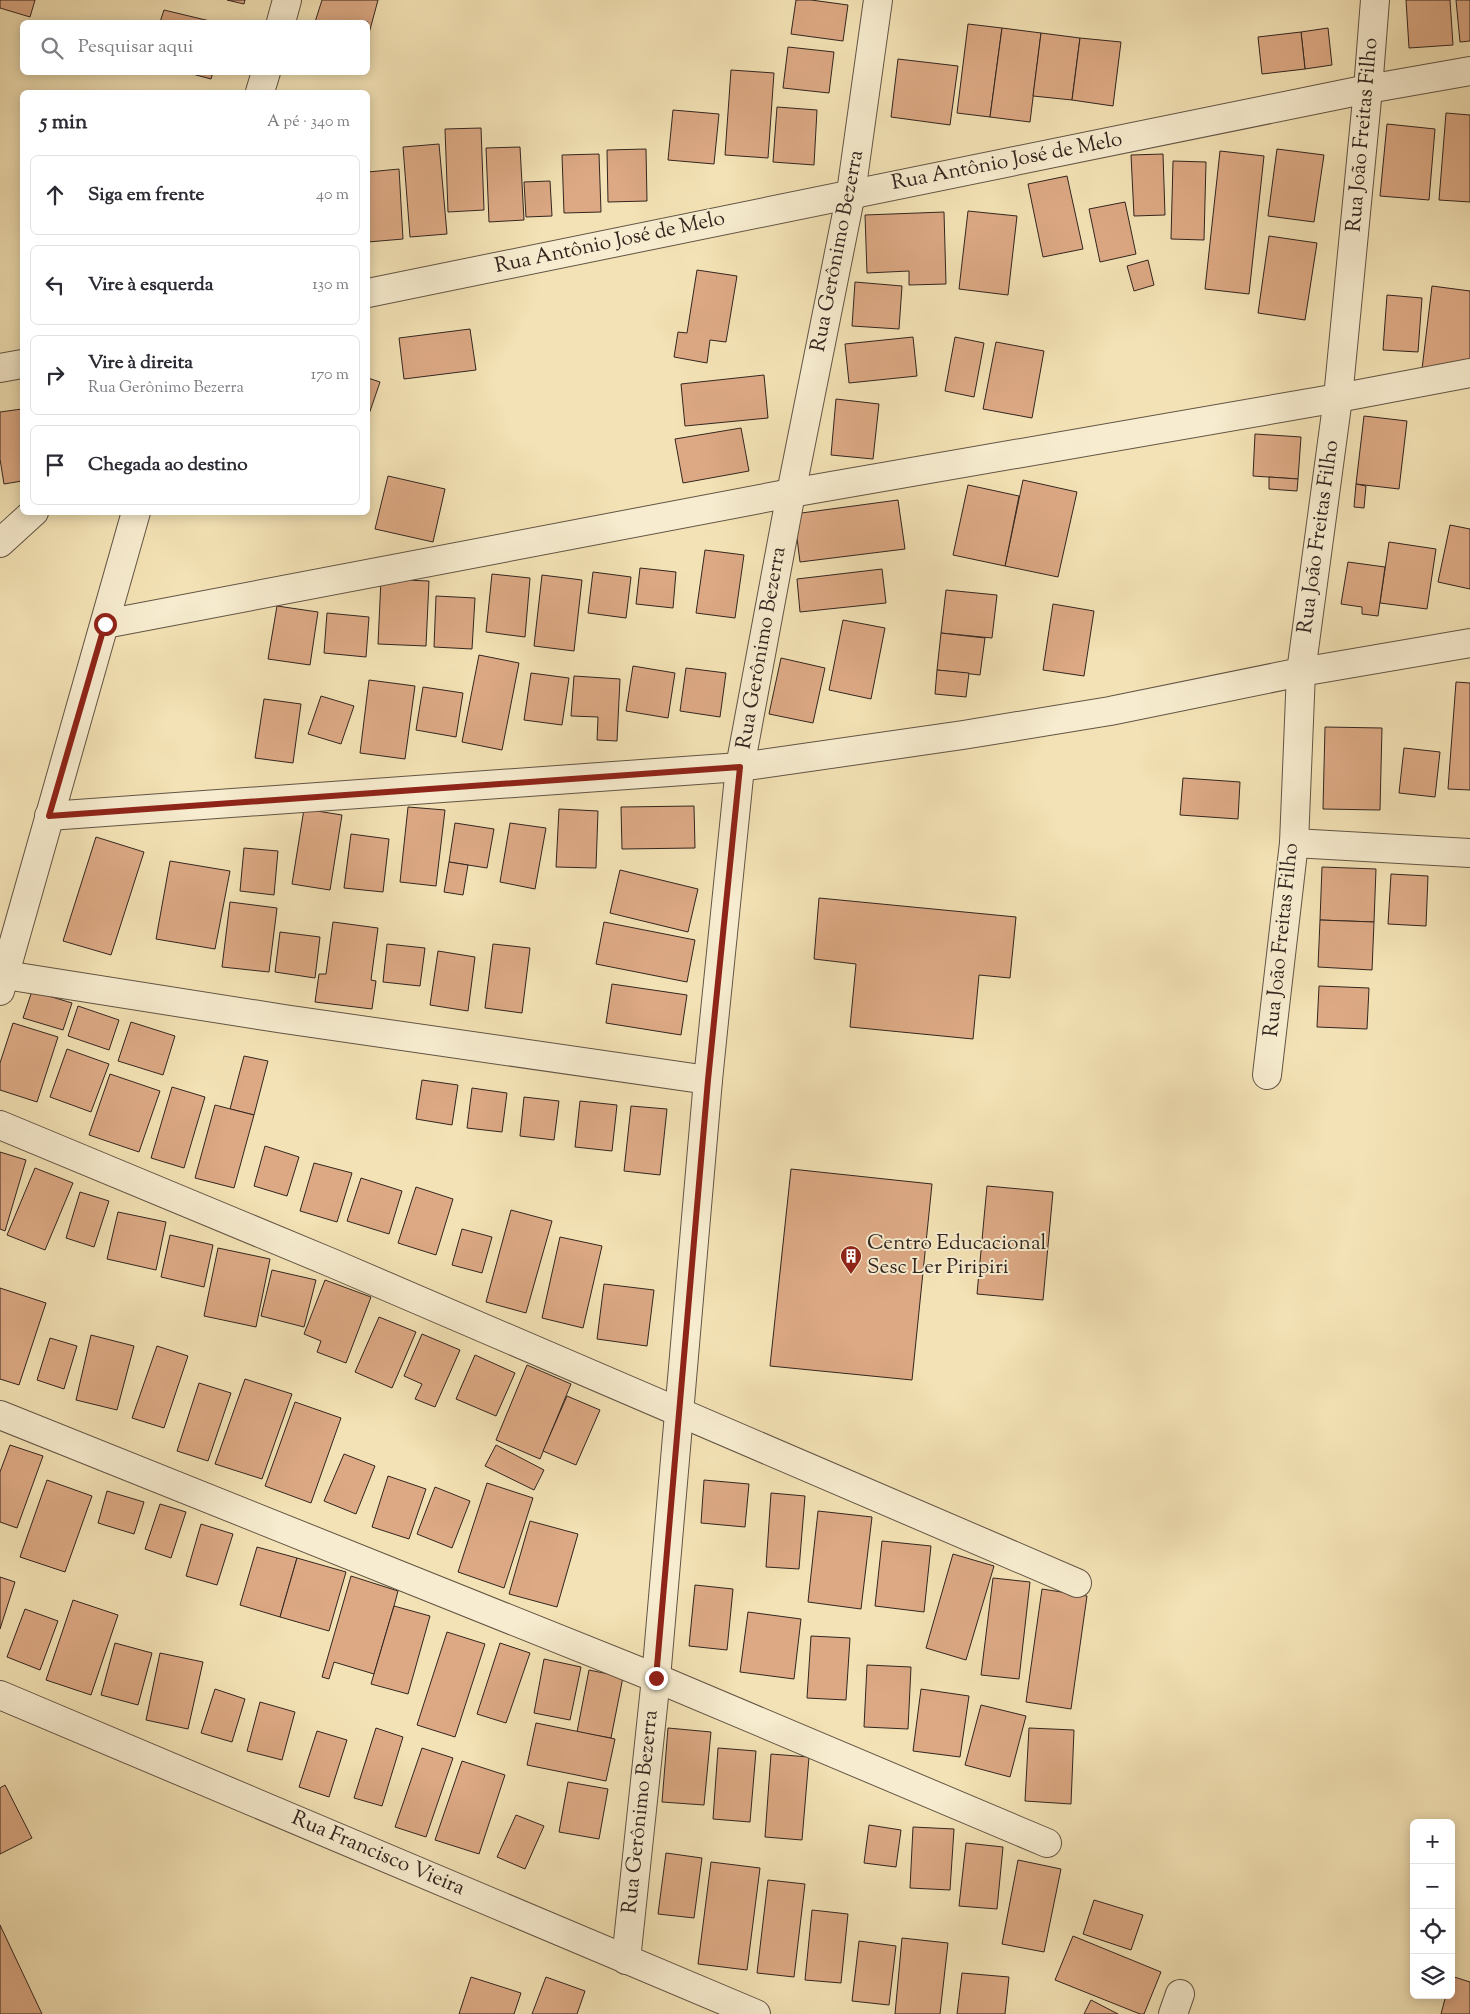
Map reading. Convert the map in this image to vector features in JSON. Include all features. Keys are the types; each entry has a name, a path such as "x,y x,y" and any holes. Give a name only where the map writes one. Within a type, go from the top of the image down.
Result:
{"street":[{"path":"282,20 287,0"},
{"name":"Rua Gerônimo Bezerra","path":"626,1960 656,1678 708,1080 740,767 791,492 851,194 878,0"},
{"name":"Rua João Freitas Filho","path":"1267,1075 1294,843 1301,672 1338,398 1375,0"},
{"name":"Rua Antônio José de Melo","path":"370,293 1368,89 1470,71"},
{"path":"261,90 265,75"},
{"path":"0,368 20,364"},
{"path":"105,624 791,492 1338,398 1470,373"},
{"path":"0,543 31,515"},
{"path":"135,515 3,983 284,1019 708,1080"},
{"path":"49,816 740,767 963,735 1110,711 1301,672 1470,643"},
{"path":"1294,843 1470,854"},
{"path":"0,1125 332,1263 1077,1584"},
{"path":"0,1415 656,1678 1047,1843"},
{"name":"Rua Francisco Vieira","path":"0,1695 756,2014"}],"building":[{"path":"0,0 35,0 30,17 0,8"},
{"path":"227,0 245,0 244,4"},
{"path":"322,0 378,0 370,30 370,20 316,20"},
{"path":"796,0 848,5 843,41 791,34"},
{"path":"1406,0 1450,0 1453,45 1409,48"},
{"path":"1456,0 1470,0 1470,41 1460,42"},
{"path":"164,10 206,20 161,20"},
{"path":"968,24 1002,28 990,117 957,113"},
{"path":"1002,28 1041,33 1030,122 990,117"},
{"path":"1328,28 1332,65 1305,69 1301,32"},
{"path":"1301,32 1305,69 1262,74 1258,37"},
{"path":"1041,33 1080,38 1072,100 1033,96"},
{"path":"1080,38 1121,42 1113,106 1072,100"},
{"path":"788,47 834,52 829,93 783,88"},
{"path":"898,59 958,66 950,125 891,117"},
{"path":"731,70 774,73 768,158 725,155"},
{"path":"196,75 212,75 211,79"},
{"path":"777,107 817,110 814,165 773,162"},
{"path":"673,110 719,114 714,164 668,160"},
{"path":"1446,113 1470,115 1470,202 1439,200"},
{"path":"1387,124 1435,129 1429,200 1380,196"},
{"path":"481,128 484,210 448,212 445,129"},
{"path":"439,144 447,234 410,237 403,147"},
{"path":"520,147 524,220 489,222 486,148"},
{"path":"646,149 647,201 608,202 607,150"},
{"path":"1277,149 1324,155 1314,222 1268,216"},
{"path":"1220,151 1264,156 1249,294 1205,289"},
{"path":"599,154 601,212 564,213 562,155"},
{"path":"1163,154 1165,215 1134,216 1131,155"},
{"path":"1173,161 1206,162 1204,240 1171,239"},
{"path":"399,169 403,239 370,242 370,172"},
{"path":"1067,176 1083,249 1043,257 1028,184"},
{"path":"550,181 552,216 526,217 524,182"},
{"path":"1125,202 1136,254 1100,262 1089,209"},
{"path":"968,211 1017,216 1008,295 959,289"},
{"path":"944,212 946,284 909,285 909,271 867,273 865,215"},
{"path":"1269,236 1317,243 1305,320 1258,313"},
{"path":"1148,260 1154,285 1134,291 1127,266"},
{"path":"697,270 737,276 726,342 710,340 707,363 674,357 678,332 687,333"},
{"path":"855,282 902,286 899,329 852,326"},
{"path":"1432,286 1470,291 1470,369 1422,369"},
{"path":"1387,295 1422,298 1418,352 1383,350"},
{"path":"470,329 476,370 404,379 399,338"},
{"path":"913,337 917,376 849,383 845,344"},
{"path":"955,337 984,343 974,397 945,391"},
{"path":"996,342 1044,351 1032,418 983,409"},
{"path":"764,375 768,418 685,426 681,384"},
{"path":"370,379 380,382 370,411"},
{"path":"836,399 879,404 873,459 831,455"},
{"path":"20,409 20,481 4,484 0,459 0,412"},
{"path":"1364,416 1407,421 1399,489 1356,484"},
{"path":"741,428 749,471 683,483 675,439"},
{"path":"1255,434 1301,437 1298,479 1253,476"},
{"path":"388,476 445,489 433,542 375,529"},
{"path":"1269,477 1298,479 1297,491 1269,489"},
{"path":"1023,480 1077,492 1058,577 1005,566"},
{"path":"1356,484 1366,486 1364,508 1354,507"},
{"path":"968,485 1019,496 1005,566 953,555"},
{"path":"898,500 905,549 800,562 794,514"},
{"path":"1450,525 1470,529 1470,589 1438,582"},
{"path":"1389,542 1436,549 1427,609 1380,603"},
{"path":"705,550 744,555 735,618 696,613"},
{"path":"1348,562 1385,567 1378,616 1362,614 1362,607 1341,604"},
{"path":"640,568 676,572 673,608 636,604"},
{"path":"882,569 886,603 800,612 797,579"},
{"path":"593,572 631,577 626,618 588,613"},
{"path":"492,574 530,578 525,637 486,632"},
{"path":"542,575 582,580 574,651 534,646"},
{"path":"381,579 429,581 426,646 378,644"},
{"path":"946,590 997,595 992,638 941,633"},
{"path":"436,596 475,598 472,649 434,647"},
{"path":"1053,604 1094,611 1084,676 1043,670"},
{"path":"277,606 318,612 310,665 268,659"},
{"path":"327,613 369,617 366,657 324,653"},
{"path":"843,620 885,628 871,699 829,690"},
{"path":"941,633 985,638 980,675 937,670"},
{"path":"479,655 519,663 502,750 462,742"},
{"path":"781,658 825,668 813,723 769,714"},
{"path":"633,666 675,673 668,718 626,711"},
{"path":"686,668 726,673 720,717 680,711"},
{"path":"937,670 969,673 966,697 935,694"},
{"path":"531,673 569,678 562,725 524,720"},
{"path":"574,676 620,679 617,741 597,740 598,717 571,716"},
{"path":"369,680 415,686 405,759 360,753"},
{"path":"1456,682 1470,683 1470,790 1448,789"},
{"path":"423,687 463,693 456,737 416,730"},
{"path":"321,696 354,706 341,744 308,734"},
{"path":"264,699 301,704 293,763 255,758"},
{"path":"1325,727 1382,728 1380,810 1323,809"},
{"path":"1404,748 1440,752 1435,797 1399,793"},
{"path":"1183,778 1240,782 1238,819 1180,815"},
{"path":"694,806 695,848 622,849 621,807"},
{"path":"408,807 445,810 436,886 400,882"},
{"path":"304,809 342,815 330,890 292,884"},
{"path":"559,809 598,811 596,868 556,867"},
{"path":"455,823 494,829 487,868 449,862"},
{"path":"510,823 546,828 535,889 500,882"},
{"path":"351,834 389,839 383,892 344,888"},
{"path":"96,837 144,852 111,955 63,941"},
{"path":"244,848 278,851 274,895 240,891"},
{"path":"170,861 230,871 215,949 156,939"},
{"path":"449,862 468,865 463,895 444,892"},
{"path":"1322,867 1376,869 1374,922 1320,920"},
{"path":"620,870 698,889 688,932 610,913"},
{"path":"1391,874 1428,876 1426,926 1388,924"},
{"path":"819,898 1016,917 1010,978 979,975 973,1039 850,1027 856,964 814,959"},
{"path":"230,902 277,908 269,972 222,967"},
{"path":"1320,920 1374,922 1372,970 1318,967"},
{"path":"333,922 378,928 371,980 376,981 372,1009 315,1002 319,974 326,974"},
{"path":"604,922 695,940 687,982 596,964"},
{"path":"280,932 320,937 315,978 275,972"},
{"path":"387,944 425,948 420,986 383,982"},
{"path":"493,944 530,948 522,1013 485,1008"},
{"path":"438,951 475,957 468,1011 430,1005"},
{"path":"612,984 687,995 681,1035 606,1023"},
{"path":"1319,986 1369,988 1367,1029 1317,1027"},
{"path":"32,991 72,1003 63,1030 23,1018"},
{"path":"78,1006 119,1020 109,1050 68,1036"},
{"path":"131,1022 175,1036 163,1075 118,1061"},
{"path":"13,1023 58,1037 37,1102 0,1090 0,1063"},
{"path":"67,1049 109,1064 91,1112 50,1097"},
{"path":"244,1056 268,1061 254,1115 230,1109"},
{"path":"110,1074 160,1091 139,1152 89,1135"},
{"path":"422,1080 458,1085 452,1125 416,1119"},
{"path":"172,1087 205,1097 184,1168 151,1158"},
{"path":"472,1088 507,1093 502,1132 467,1128"},
{"path":"524,1097 559,1101 554,1140 520,1136"},
{"path":"580,1101 617,1105 612,1151 575,1147"},
{"path":"215,1105 254,1115 234,1188 195,1178"},
{"path":"631,1106 667,1109 660,1175 624,1171"},
{"path":"265,1146 299,1157 287,1196 254,1186"},
{"path":"0,1152 26,1160 5,1231 0,1229"},
{"path":"314,1163 352,1173 337,1222 300,1211"},
{"path":"35,1168 73,1183 45,1250 7,1235"},
{"name":"Centro Educacional Sesc Ler Piripiri","path":"791,1169 932,1184 912,1380 770,1366"},
{"path":"361,1178 402,1191 389,1234 347,1221"},
{"path":"987,1186 1053,1192 1043,1300 977,1294"},
{"path":"416,1187 453,1199 436,1255 398,1243"},
{"path":"80,1192 109,1201 94,1247 66,1238"},
{"path":"511,1210 552,1221 526,1313 486,1302"},
{"path":"118,1212 166,1222 156,1270 107,1259"},
{"path":"462,1229 492,1237 482,1273 452,1265"},
{"path":"170,1235 213,1245 204,1287 161,1277"},
{"path":"560,1237 602,1246 583,1328 542,1318"},
{"path":"218,1248 270,1259 256,1327 204,1316"},
{"path":"272,1270 316,1280 304,1327 261,1316"},
{"path":"325,1280 371,1297 346,1363 317,1352 321,1341 304,1334"},
{"path":"604,1284 654,1290 647,1346 597,1339"},
{"path":"0,1288 46,1303 19,1385 0,1379"},
{"path":"379,1317 416,1332 392,1388 355,1372"},
{"path":"422,1334 460,1350 435,1407 415,1399 422,1384 404,1376"},
{"path":"91,1335 134,1346 117,1410 76,1400"},
{"path":"50,1338 77,1346 64,1389 37,1380"},
{"path":"157,1346 188,1356 164,1428 132,1418"},
{"path":"475,1355 515,1373 496,1416 456,1399"},
{"path":"527,1365 571,1384 540,1459 496,1440"},
{"path":"245,1379 292,1394 262,1479 215,1464"},
{"path":"199,1383 231,1393 208,1461 177,1451"},
{"path":"567,1396 600,1410 576,1465 543,1451"},
{"path":"295,1402 341,1418 311,1503 265,1486"},
{"path":"10,1445 43,1456 17,1528 0,1522 0,1472"},
{"path":"496,1445 544,1470 534,1490 485,1466"},
{"path":"344,1454 375,1466 356,1514 324,1501"},
{"path":"388,1476 426,1489 409,1539 372,1527"},
{"path":"47,1480 92,1496 65,1572 20,1557"},
{"path":"704,1480 749,1484 745,1527 701,1523"},
{"path":"487,1483 533,1498 504,1588 458,1572"},
{"path":"435,1487 470,1501 452,1548 417,1534"},
{"path":"107,1491 144,1502 134,1534 98,1523"},
{"path":"771,1493 805,1496 799,1569 766,1567"},
{"path":"160,1504 186,1512 171,1558 145,1549"},
{"path":"818,1511 872,1517 861,1609 808,1602"},
{"path":"530,1521 578,1534 557,1607 509,1594"},
{"path":"201,1524 233,1534 217,1585 186,1576"},
{"path":"882,1541 931,1546 924,1612 875,1606"},
{"path":"257,1547 297,1558 280,1617 240,1605"},
{"path":"953,1554 994,1566 966,1660 926,1648"},
{"path":"297,1558 346,1572 329,1631 280,1617"},
{"path":"351,1576 398,1591 374,1674 334,1662 329,1679 322,1677"},
{"path":"0,1577 15,1582 0,1629"},
{"path":"993,1578 1030,1582 1019,1679 981,1675"},
{"path":"695,1585 733,1589 727,1650 689,1646"},
{"path":"1042,1589 1087,1596 1071,1709 1026,1702"},
{"path":"73,1600 118,1615 91,1695 46,1680"},
{"path":"394,1606 430,1616 408,1694 371,1684"},
{"path":"25,1609 58,1621 40,1670 7,1657"},
{"path":"748,1612 801,1619 794,1679 740,1672"},
{"path":"447,1632 485,1644 455,1737 417,1725"},
{"path":"811,1636 850,1638 846,1700 807,1698"},
{"path":"115,1643 152,1653 138,1705 101,1695"},
{"path":"500,1643 530,1653 506,1723 477,1714"},
{"path":"160,1653 203,1662 188,1729 146,1720"},
{"path":"544,1659 581,1667 570,1720 534,1713"},
{"path":"867,1665 911,1667 908,1729 864,1727"},
{"path":"589,1670 623,1677 611,1738 577,1732"},
{"path":"215,1689 245,1699 232,1742 201,1733"},
{"path":"921,1689 969,1696 960,1757 913,1751"},
{"path":"260,1702 295,1712 282,1760 247,1751"},
{"path":"981,1705 1026,1716 1010,1777 965,1765"},
{"path":"536,1723 615,1739 606,1781 527,1765"},
{"path":"376,1728 403,1737 382,1806 354,1798"},
{"path":"668,1728 711,1732 704,1805 662,1802"},
{"path":"1029,1728 1074,1730 1071,1804 1025,1801"},
{"path":"317,1731 347,1740 329,1797 299,1787"},
{"path":"422,1748 453,1758 426,1837 395,1827"},
{"path":"718,1748 756,1751 750,1822 713,1819"},
{"path":"771,1754 809,1757 802,1840 765,1837"},
{"path":"462,1761 505,1775 479,1854 435,1840"},
{"path":"568,1782 608,1789 599,1839 559,1832"},
{"path":"5,1785 32,1838 0,1854 0,1788"},
{"path":"516,1815 544,1826 525,1869 497,1857"},
{"path":"869,1825 901,1830 896,1867 864,1863"},
{"path":"913,1827 954,1829 950,1890 910,1888"},
{"path":"966,1843 1003,1847 997,1909 959,1906"},
{"path":"666,1853 702,1858 694,1918 658,1914"},
{"path":"1018,1860 1061,1869 1044,1952 1002,1944"},
{"path":"711,1862 760,1868 747,1970 698,1964"},
{"path":"768,1880 805,1884 794,1977 757,1973"},
{"path":"1094,1900 1143,1915 1131,1950 1083,1934"},
{"path":"812,1910 848,1914 841,1983 805,1980"},
{"path":"0,1925 42,2014 0,2014"},
{"path":"1073,1936 1161,1972 1144,2014 1055,1980"},
{"path":"902,1938 948,1943 940,2014 895,2014"},
{"path":"859,1941 896,1946 889,2005 852,2001"},
{"path":"962,1973 1009,1977 1005,2014 957,2014"},
{"path":"471,1977 521,1993 514,2014 459,2014"},
{"path":"546,1977 585,1991 577,2014 532,2014"},
{"path":"1455,1977 1470,1982 1470,2014 1441,2014 1445,1999 1455,1999"},
{"path":"1091,2000 1118,2014 1084,2014"}],"place":[{"name":"Centro Educacional Sesc Ler Piripiri","path":"851,1275"}],"route":[{"path":"105,624 49,816 740,767 708,1080 656,1678"}]}
